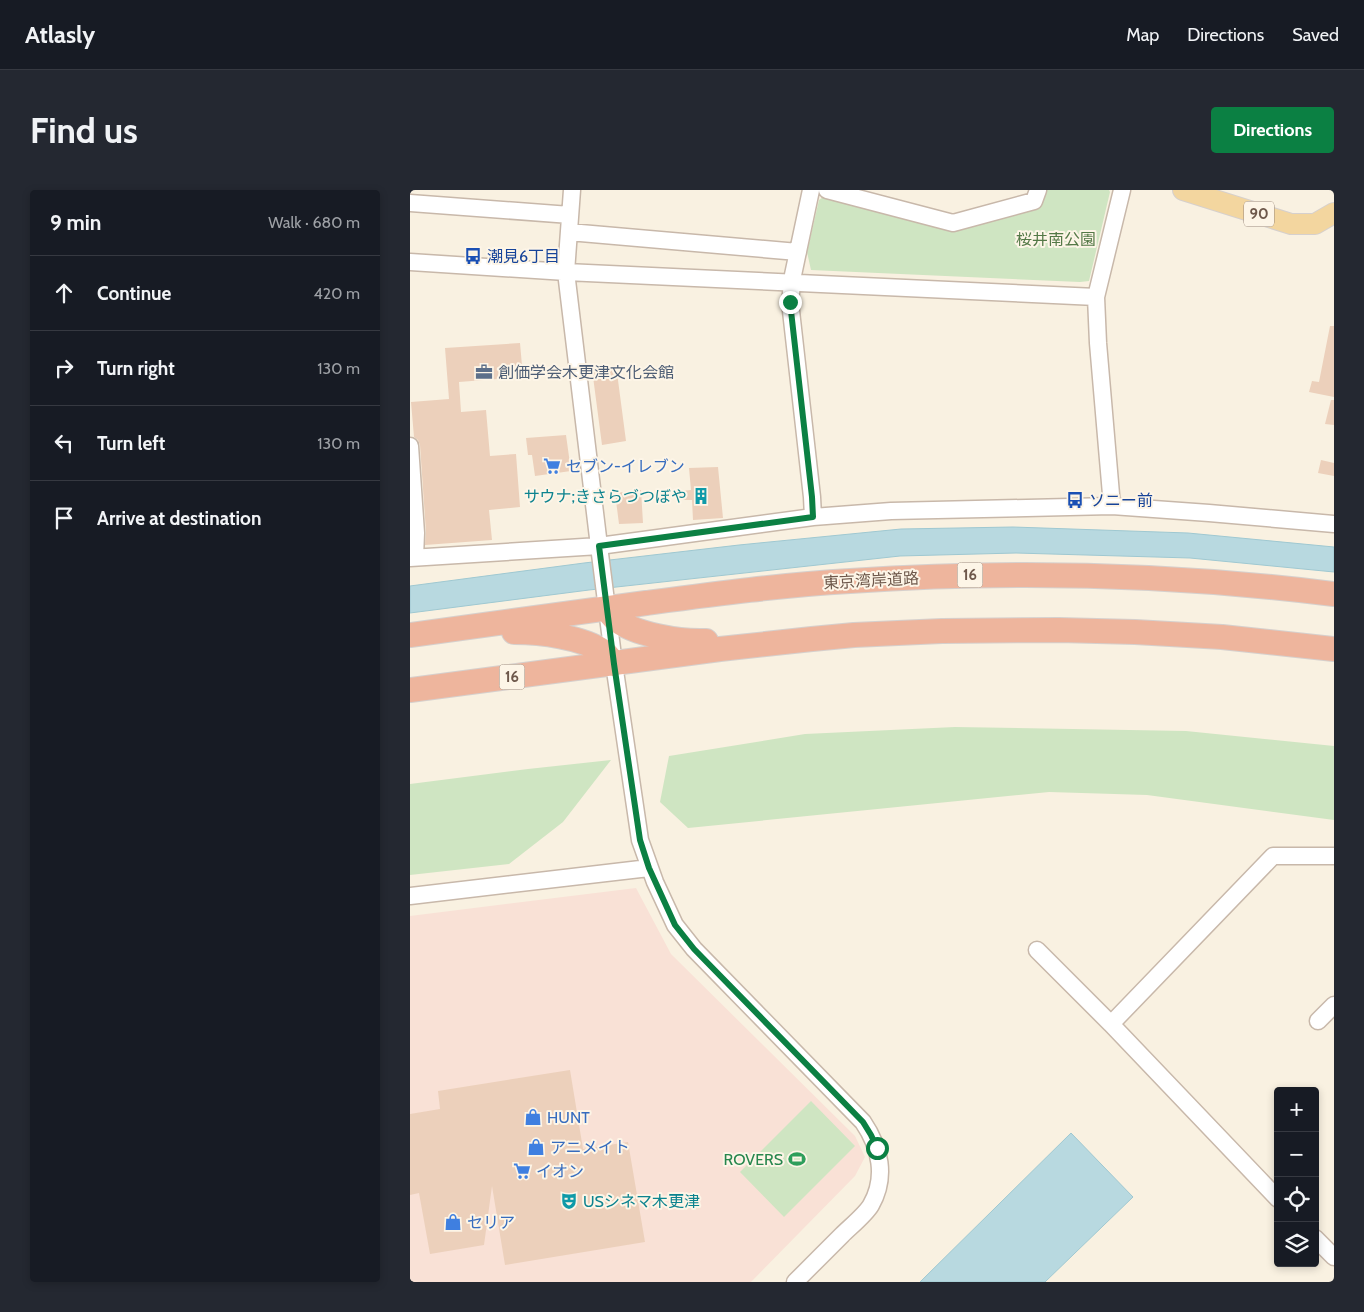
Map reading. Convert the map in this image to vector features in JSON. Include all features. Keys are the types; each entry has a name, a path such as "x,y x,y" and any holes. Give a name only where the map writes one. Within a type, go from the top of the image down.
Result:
{"highway":[{"name":"東京湾岸道路","path":"410,636 790,585 849,580 990,575 1088,576 1227,583 1334,594"},
{"path":"607,609 622,624 634,629 682,640 812,639"},
{"name":"16","path":"410,690 720,649 854,635 942,631 1059,630 1134,632 1222,637 1334,649"},
{"path":"410,636 515,632 546,634 565,637 605,652 614,664"}],"main road":[{"name":"90","path":"1183,190 1291,224 1315,224 1334,213"}],"street":[{"path":"572,190 566,272 614,664 640,840 649,868 675,925 694,949 863,1122 877,1148 880,1175 878,1188 871,1206 795,1282"},
{"path":"811,190 792,282 790,302 813,517"},
{"path":"827,190 953,223 1034,201 1038,190"},
{"path":"1112,506 1098,343 1096,297 1122,190"},
{"path":"410,203 570,215"},
{"path":"569,232 798,252"},
{"path":"410,262 566,272 1096,297"},
{"path":"410,446 416,533 413,558 599,546 813,517 891,511 1112,506 1334,524"},
{"path":"1111,1024 1273,856 1334,856"},
{"path":"410,896 649,868"},
{"path":"1038,950 1274,1194"},
{"path":"1318,1020 1334,1005"},
{"path":"1319,1242 1334,1257"}],"shaded area":[{"path":"636,888 671,954 855,1136 865,1157 855,1176 751,1282 410,1282 410,916"}],"green space":[{"name":"桜井南公園","path":"1041,190 1109,190 1089,281 811,270 807,252 819,200 826,195 953,226"},
{"path":"955,727 1186,731 1334,746 1334,820 1147,795 1049,792 688,828 660,802 669,756 805,734"},
{"path":"611,760 563,822 509,864 410,875 410,784"},
{"name":"ROVERS","path":"811,1101 855,1146 784,1217 740,1172"}],"water":[{"path":"1013,527 1188,533 1334,547 1334,572 1190,558 1016,553 900,556 589,590 410,613 410,586 739,545 901,529"},
{"path":"1071,1133 1133,1197 1045,1282 920,1282"}],"building":[{"path":"1330,326 1334,326 1334,397 1309,392 1312,381 1319,382"},
{"path":"520,343 523,377 459,382 461,412 486,410 490,456 516,454 520,507 489,510 492,540 425,545 426,532 420,445 414,437 411,402 449,399 445,348"},
{"path":"616,365 626,441 602,445 592,369"},
{"path":"1331,400 1334,400 1334,425 1325,424"},
{"path":"566,435 571,471 535,476 532,455 528,455 526,438"},
{"path":"1321,460 1334,463 1334,476 1318,473"},
{"name":"サウナ;きさらづつぼや","path":"718,467 723,518 693,520 692,500 681,500 681,491 691,490 689,468"},
{"path":"641,490 643,523 619,524 615,493"},
{"name":"イオン","path":"570,1070 583,1149 628,1142 645,1242 505,1265 492,1186 484,1245 430,1254 419,1193 410,1195 410,1114 440,1109 438,1091"}],"place":[{"name":"潮見6丁目","path":"473,256"},
{"name":"創価学会木更津文化会館","path":"484,372"},
{"name":"セブン-イレブン","path":"552,466"},
{"name":"サウナ;きさらづつぼや","path":"701,496"},
{"name":"ソニー前","path":"1075,500"},
{"name":"HUNT","path":"533,1117"},
{"name":"アニメイト","path":"536,1147"},
{"name":"ROVERS","path":"797,1159"},
{"name":"イオン","path":"522,1171"},
{"name":"USシネマ木更津","path":"569,1201"},
{"name":"セリア","path":"453,1222"}],"route":[{"path":"790,302 813,517 599,546 640,840 661,897 675,925 694,949 863,1122 877,1148"}]}
